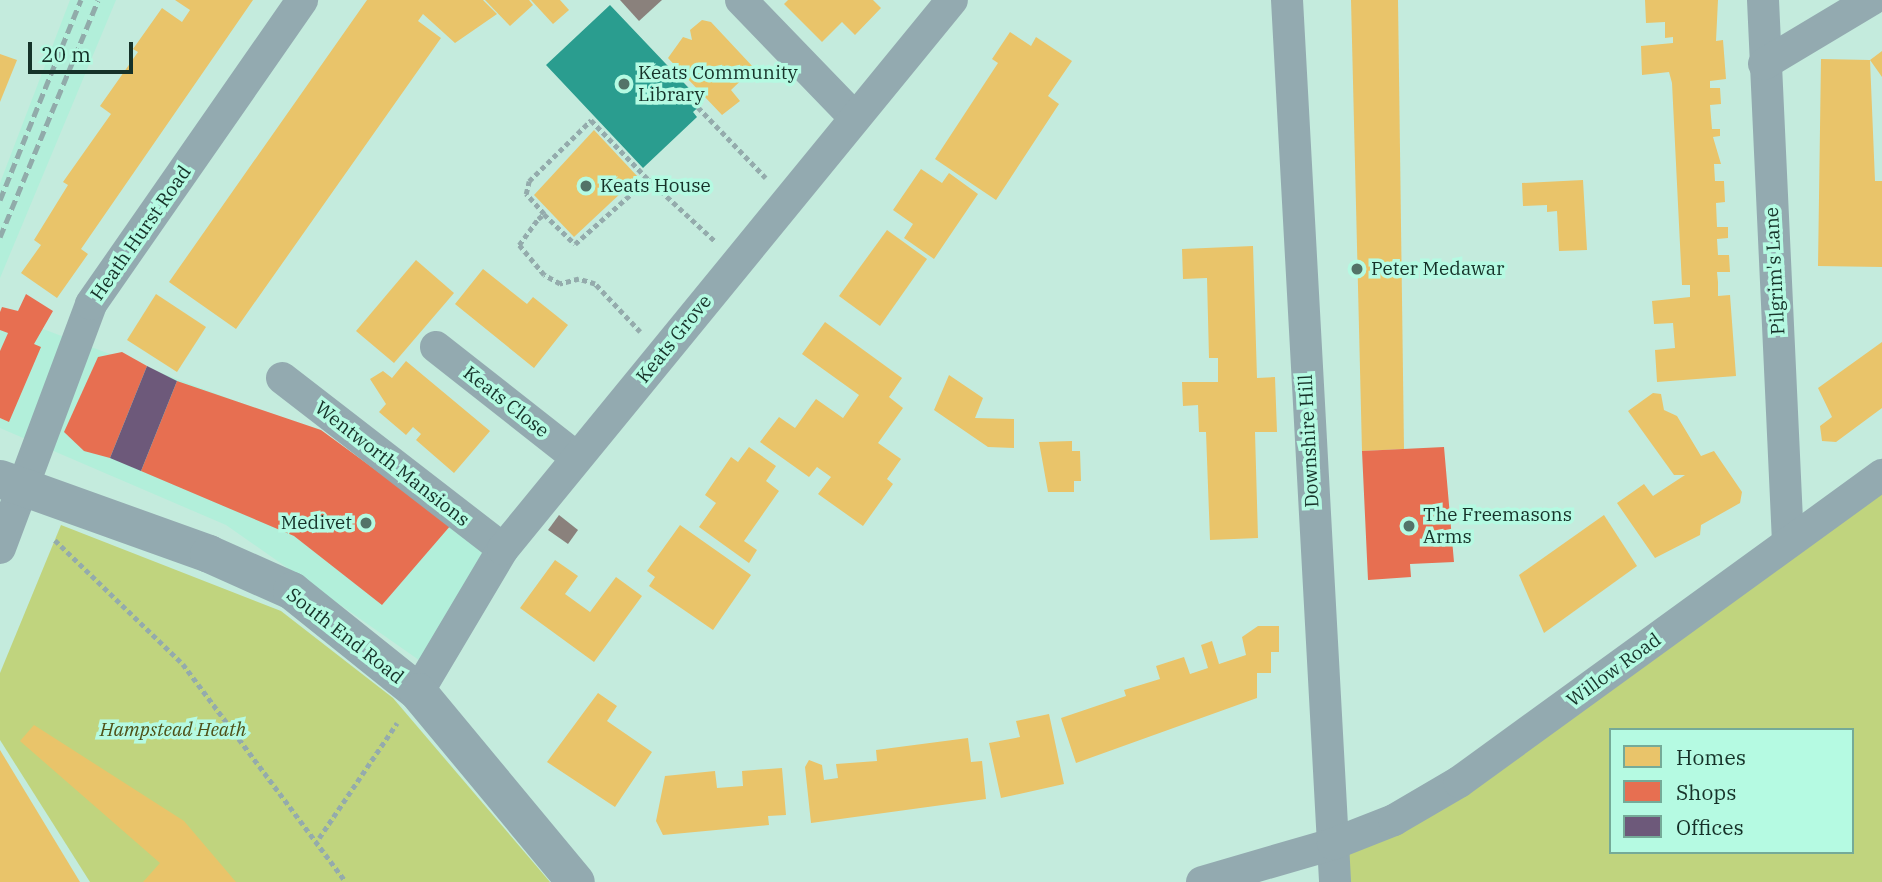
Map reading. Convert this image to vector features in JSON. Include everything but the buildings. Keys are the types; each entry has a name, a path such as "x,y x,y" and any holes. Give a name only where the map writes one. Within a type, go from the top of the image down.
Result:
{"street":[{"name":"Heath Hurst Road","path":"0,548 91,304 302,0"},
{"path":"741,0 855,118"},
{"name":"Keats Grove","path":"418,692 503,549 952,0"},
{"name":"Downshire Hill","path":"1287,0 1335,882"},
{"name":"Pilgrim's Lane","path":"1763,0 1788,542"},
{"path":"1764,64 1871,0"},
{"name":"Keats Close","path":"436,346 577,457"},
{"name":"Wentworth Mansions","path":"282,378 503,549"},
{"name":"Willow Road","path":"1333,844 1394,820 1459,782 1882,475"},
{"name":"South End Road","path":"22,488 209,554 292,591 418,692 576,882"},
{"path":"1202,882 1333,844"}],"path":[{"path":"698,107 788,202"},
{"path":"648,179 575,244 526,194 529,181 591,120 700,230 741,257"},
{"path":"544,214 519,244 560,285 579,279 595,284 658,358"},
{"path":"22,488 38,524 183,664 318,838 346,882"},
{"path":"318,838 418,692"}],"shaded area":[{"path":"70,0 116,0 0,278 0,183"},
{"path":"0,313 316,431 507,562 426,665 226,525 0,428"}],"green space":[{"path":"1882,475 1882,882 1335,882 1333,844 1394,820"},
{"name":"Hampstead Heath","path":"61,525 281,611 393,698 550,882 90,882 0,740 0,673"}],"railway":[{"path":"0,200 81,0"},
{"path":"0,237 98,0"}],"place":[{"name":"Keats Community Library","path":"624,84"},
{"name":"Keats House","path":"586,186"},
{"name":"Peter Medawar","path":"1357,269"},
{"name":"Medivet","path":"366,523"},
{"name":"The Freemasons Arms","path":"1409,526"}]}
